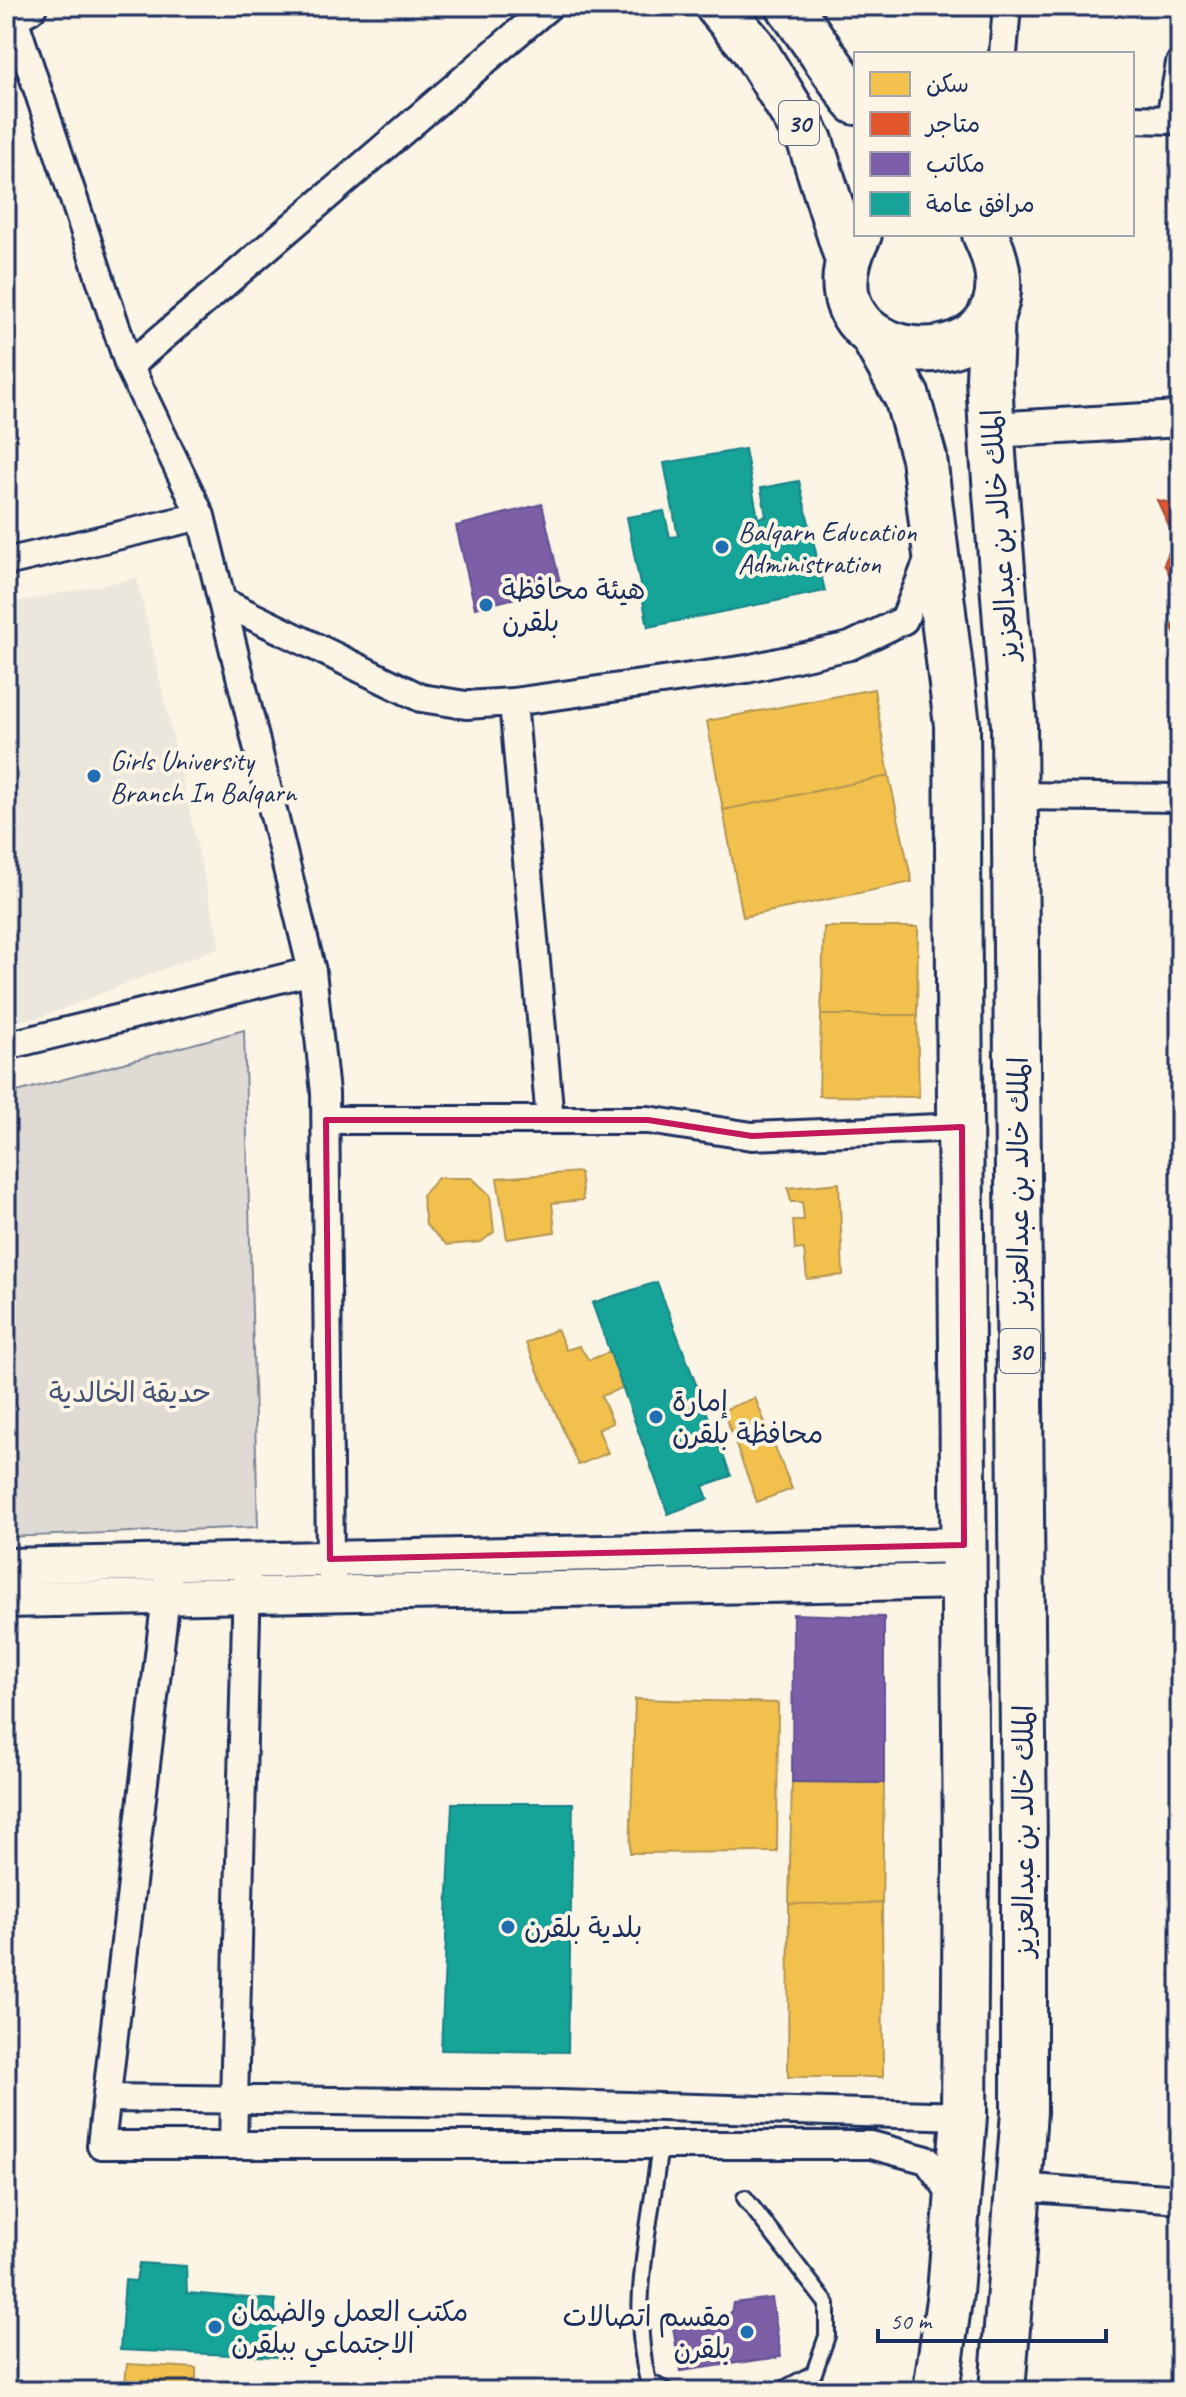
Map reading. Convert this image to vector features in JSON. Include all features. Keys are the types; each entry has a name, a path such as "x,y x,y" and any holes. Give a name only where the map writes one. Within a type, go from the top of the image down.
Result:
{"highway":[{"name":"30","path":"718,6 752,46 810,141 853,246"},
{"name":"30","path":"789,6 854,99"},
{"name":"الملك خالد بن عبدالعزيز","path":"986,236 995,256 992,430 1007,609 1015,796 1024,1865 1024,2112 1002,2391"},
{"name":"الملك خالد بن عبدالعزيز","path":"853,246 846,285 853,312 872,334 907,397 924,458 957,725 965,1563 964,2116 950,2293 936,2391"},
{"path":"872,334 897,348 923,352 951,347 976,333 995,297"}],"street":[{"path":"129,366 549,6"},
{"path":"1003,52 1007,6"},
{"path":"15,11 129,366 201,516 312,971 326,1120 330,1559 334,1593"},
{"path":"1134,119 1170,120 1180,63"},
{"path":"995,297 999,236"},
{"path":"992,430 1180,419"},
{"path":"6,562 201,516"},
{"path":"223,602 421,698 466,705 513,702 747,669 850,646 904,620 936,542"},
{"path":"513,702 550,1120"},
{"path":"1015,796 1180,798"},
{"path":"6,1046 312,971"},
{"path":"326,1120 648,1120 752,1136 962,1127"},
{"path":"247,1578 330,1559 965,1563"},
{"path":"6,1566 168,1579 247,1578 334,1593 965,1563"},
{"path":"233,2144 247,1578"},
{"path":"6,1600 168,1579"},
{"path":"168,1579 101,2145 871,2145 927,2160 957,2201"},
{"path":"107,2098 573,2104 964,2116"},
{"path":"1018,2187 1180,2199"}],"lane":[{"path":"660,2143 639,2308 642,2357 648,2381 666,2391"},
{"path":"745,2198 827,2304 827,2336 814,2373 780,2391"}],"highlighted area":[{"path":"326,1120 648,1120 752,1136 962,1127 964,1545 330,1559"}],"shaded area":[{"name":"Girls University Branch In Balqarn","path":"137,578 220,947 44,1016 6,1023 6,604"}],"green space":[{"name":"حديقة الخالدية","path":"244,1030 258,1527 6,1537 6,1095"}],"building: سكن":[{"path":"874,689 889,776 723,810 707,721"},
{"path":"889,776 912,882 743,917 723,810"},
{"path":"824,927 918,927 917,1015 821,1015"},
{"path":"821,1015 917,1015 919,1097 819,1096"},
{"path":"580,1172 583,1200 552,1203 555,1232 507,1239 497,1178"},
{"path":"438,1178 472,1178 490,1195 494,1232 481,1242 447,1245 426,1225 422,1195"},
{"path":"839,1183 843,1275 807,1279 804,1249 795,1250 793,1220 804,1220 802,1202 791,1202 788,1188"},
{"path":"557,1329 566,1350 579,1346 589,1360 610,1352 622,1388 601,1396 613,1423 598,1429 608,1453 578,1465 526,1343"},
{"path":"755,1398 792,1489 757,1502 723,1410"},
{"path":"635,1699 778,1703 777,1852 630,1853"},
{"path":"792,1782 884,1783 882,1903 789,1904"},
{"path":"882,1903 883,2077 788,2077 789,1904"},
{"path":"127,2364 196,2368 196,2391 124,2391"}],"building: متاجر":[{"path":"1157,500 1180,505 1180,645 1172,627 1176,618 1177,588 1164,564 1170,549 1170,528"}],"building: مكاتب":[{"path":"542,504 561,587 475,608 456,526"},
{"path":"793,1614 884,1617 884,1783 792,1782"},
{"path":"772,2298 781,2357 680,2371 673,2327 731,2313 733,2303"}],"building: مرافق عامة":[{"path":"745,449 758,518 766,516 761,488 799,481 825,591 648,627 627,517 664,511 670,537 678,536 664,463"},
{"path":"657,1282 731,1476 703,1486 708,1499 668,1514 592,1303"},
{"name":"بلدية بلقرن","path":"452,1803 573,1803 568,2052 441,2050"},
{"path":"139,2263 186,2266 187,2293 275,2300 276,2357 120,2350 125,2280 136,2281"}],"place":[{"name":"Balqarn Education Administration","path":"722,547"},
{"name":"هيئة محافظة بلقرن","path":"486,605"},
{"name":"Girls University Branch In Balqarn","path":"94,776"},
{"name":"إمارة محافظة بلقرن","path":"656,1417"},
{"name":"بلدية بلقرن","path":"508,1927"},
{"name":"مكتب العمل والضمان الاجتماعي ببلقرن","path":"215,2327"},
{"name":"مقسم اتصالات بلقرن","path":"747,2332"}]}
